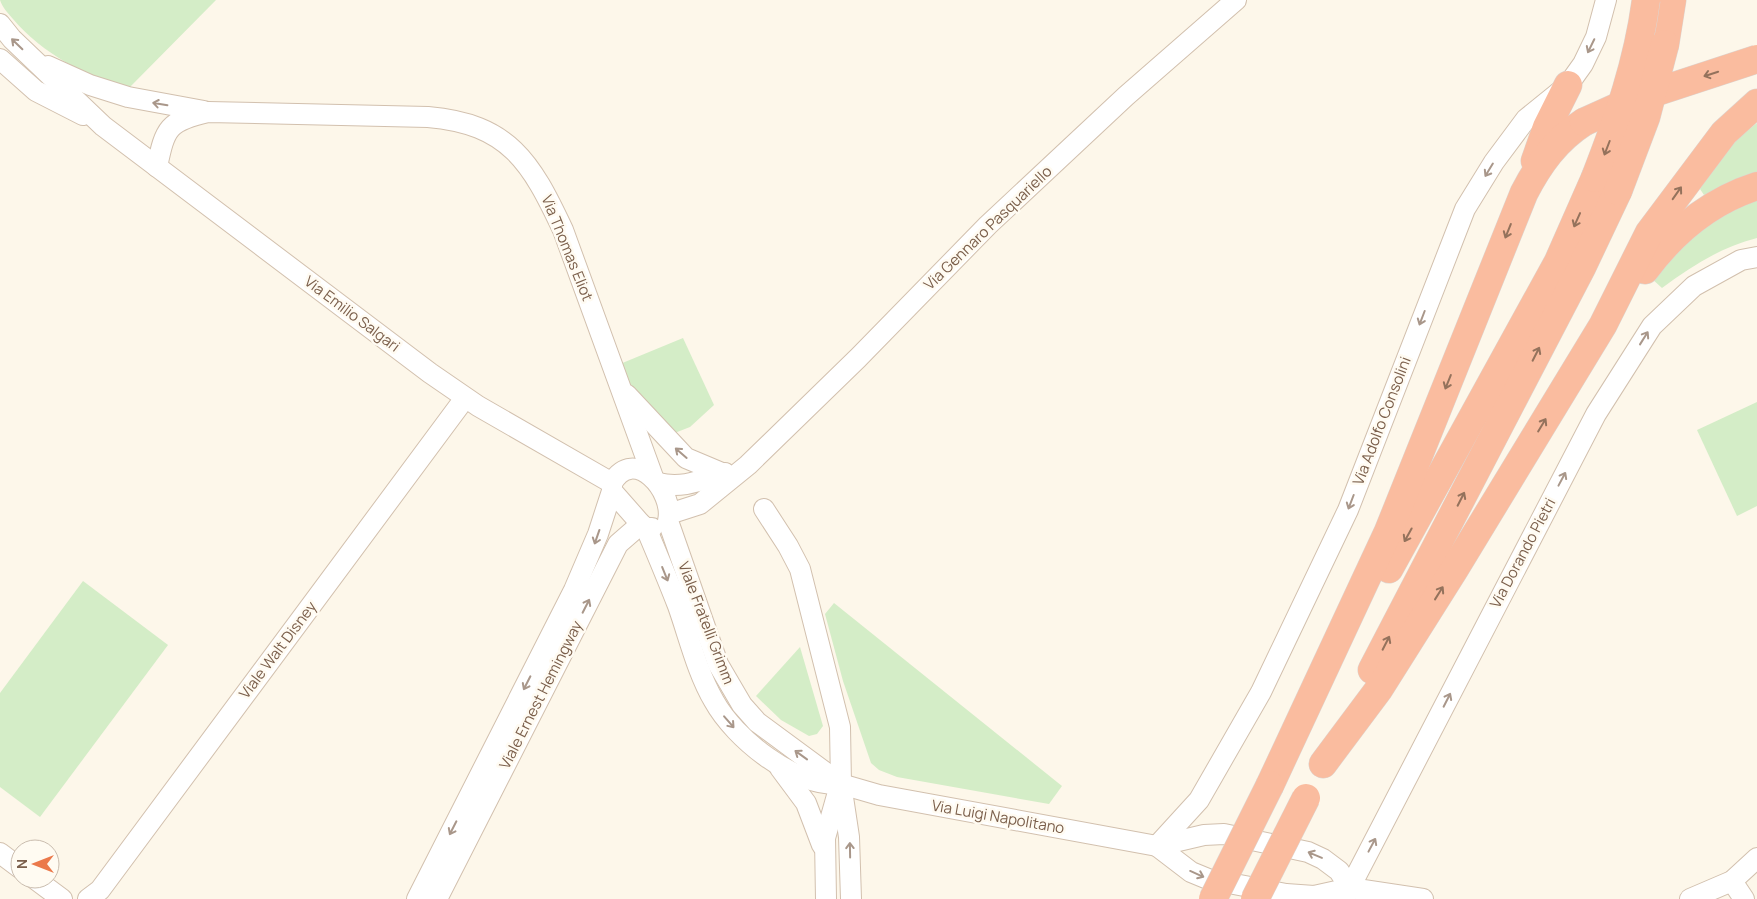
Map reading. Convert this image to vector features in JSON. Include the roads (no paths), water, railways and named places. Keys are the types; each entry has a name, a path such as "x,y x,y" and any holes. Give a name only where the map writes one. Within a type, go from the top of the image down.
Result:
{"highway":[{"path":"1255,899 1323,764 1582,267 1607,184 1621,111 1641,40 1646,0"},
{"path":"1270,785 1558,262 1646,117 1665,44 1672,0"},
{"path":"1524,193 1550,151 1567,133 1584,122 1635,99 1757,59"},
{"path":"1214,899 1270,785 1388,532 1524,193 1547,127 1568,84"},
{"path":"1323,764 1379,689 1603,324 1650,233 1680,189 1724,132 1757,104"},
{"path":"1603,324 1665,243 1696,216 1737,192 1757,186"}],"street":[{"name":"Via Gennaro Pasquariello","path":"669,518 700,504 748,465 858,358 988,225 1126,96 1236,0"},
{"name":"Via Adolfo Consolini","path":"1157,846 1199,800 1262,692 1348,510 1465,209 1494,162 1526,119 1568,84 1583,64 1596,37 1606,0"},
{"name":"Via Emilio Salgari","path":"0,24 103,126 157,167 464,398 612,487"},
{"name":"Via Emilio Salgari","path":"0,59 36,91 103,126"},
{"name":"Via Thomas Eliot","path":"35,60 90,84 128,97 208,112 428,117 450,119 492,134 523,159 535,174 547,197 562,230 655,480"},
{"name":"Via Thomas Eliot","path":"157,167 165,133 176,123 188,116 208,112"},
{"name":"Via Dorando Pietri","path":"1347,893 1596,414 1652,326 1694,286 1741,260 1757,257"},
{"path":"621,389 686,458 724,474"},
{"name":"Viale Walt Disney","path":"88,899 100,890 464,398"},
{"path":"612,487 625,470 633,468 642,461 643,451"},
{"path":"633,468 655,480 682,486 748,465"},
{"name":"Viale Fratelli Grimm","path":"655,480 667,501 669,518 718,664 730,687 757,722 840,784"},
{"name":"Viale Fratelli Grimm","path":"612,487 644,526 677,604 706,686 715,703 728,722 778,765 806,803 825,856"},
{"name":"Viale Ernest Hemingway","path":"417,899 574,590 598,534 612,487"},
{"path":"764,509 788,546 800,569 840,727 840,784 849,837 851,899"},
{"name":"Viale Ernest Hemingway","path":"437,899 618,544 644,526 663,525 669,518"},
{"name":"Viale Fratelli Grimm","path":"778,765 822,784 840,784"},
{"name":"Via Luigi Napolitano","path":"840,784 879,795 1157,846 1204,835 1224,834 1308,852 1323,858 1339,871 1347,893"},
{"name":"Viale Fratelli Grimm","path":"826,899 826,830 840,784"},
{"name":"Via Luigi Napolitano","path":"1157,846 1191,872 1208,878 1286,894 1314,896 1347,893 1423,899"},
{"path":"1690,899 1732,881 1757,858"},
{"path":"1732,881 1744,899"},
{"path":"48,889 62,899"}]}
